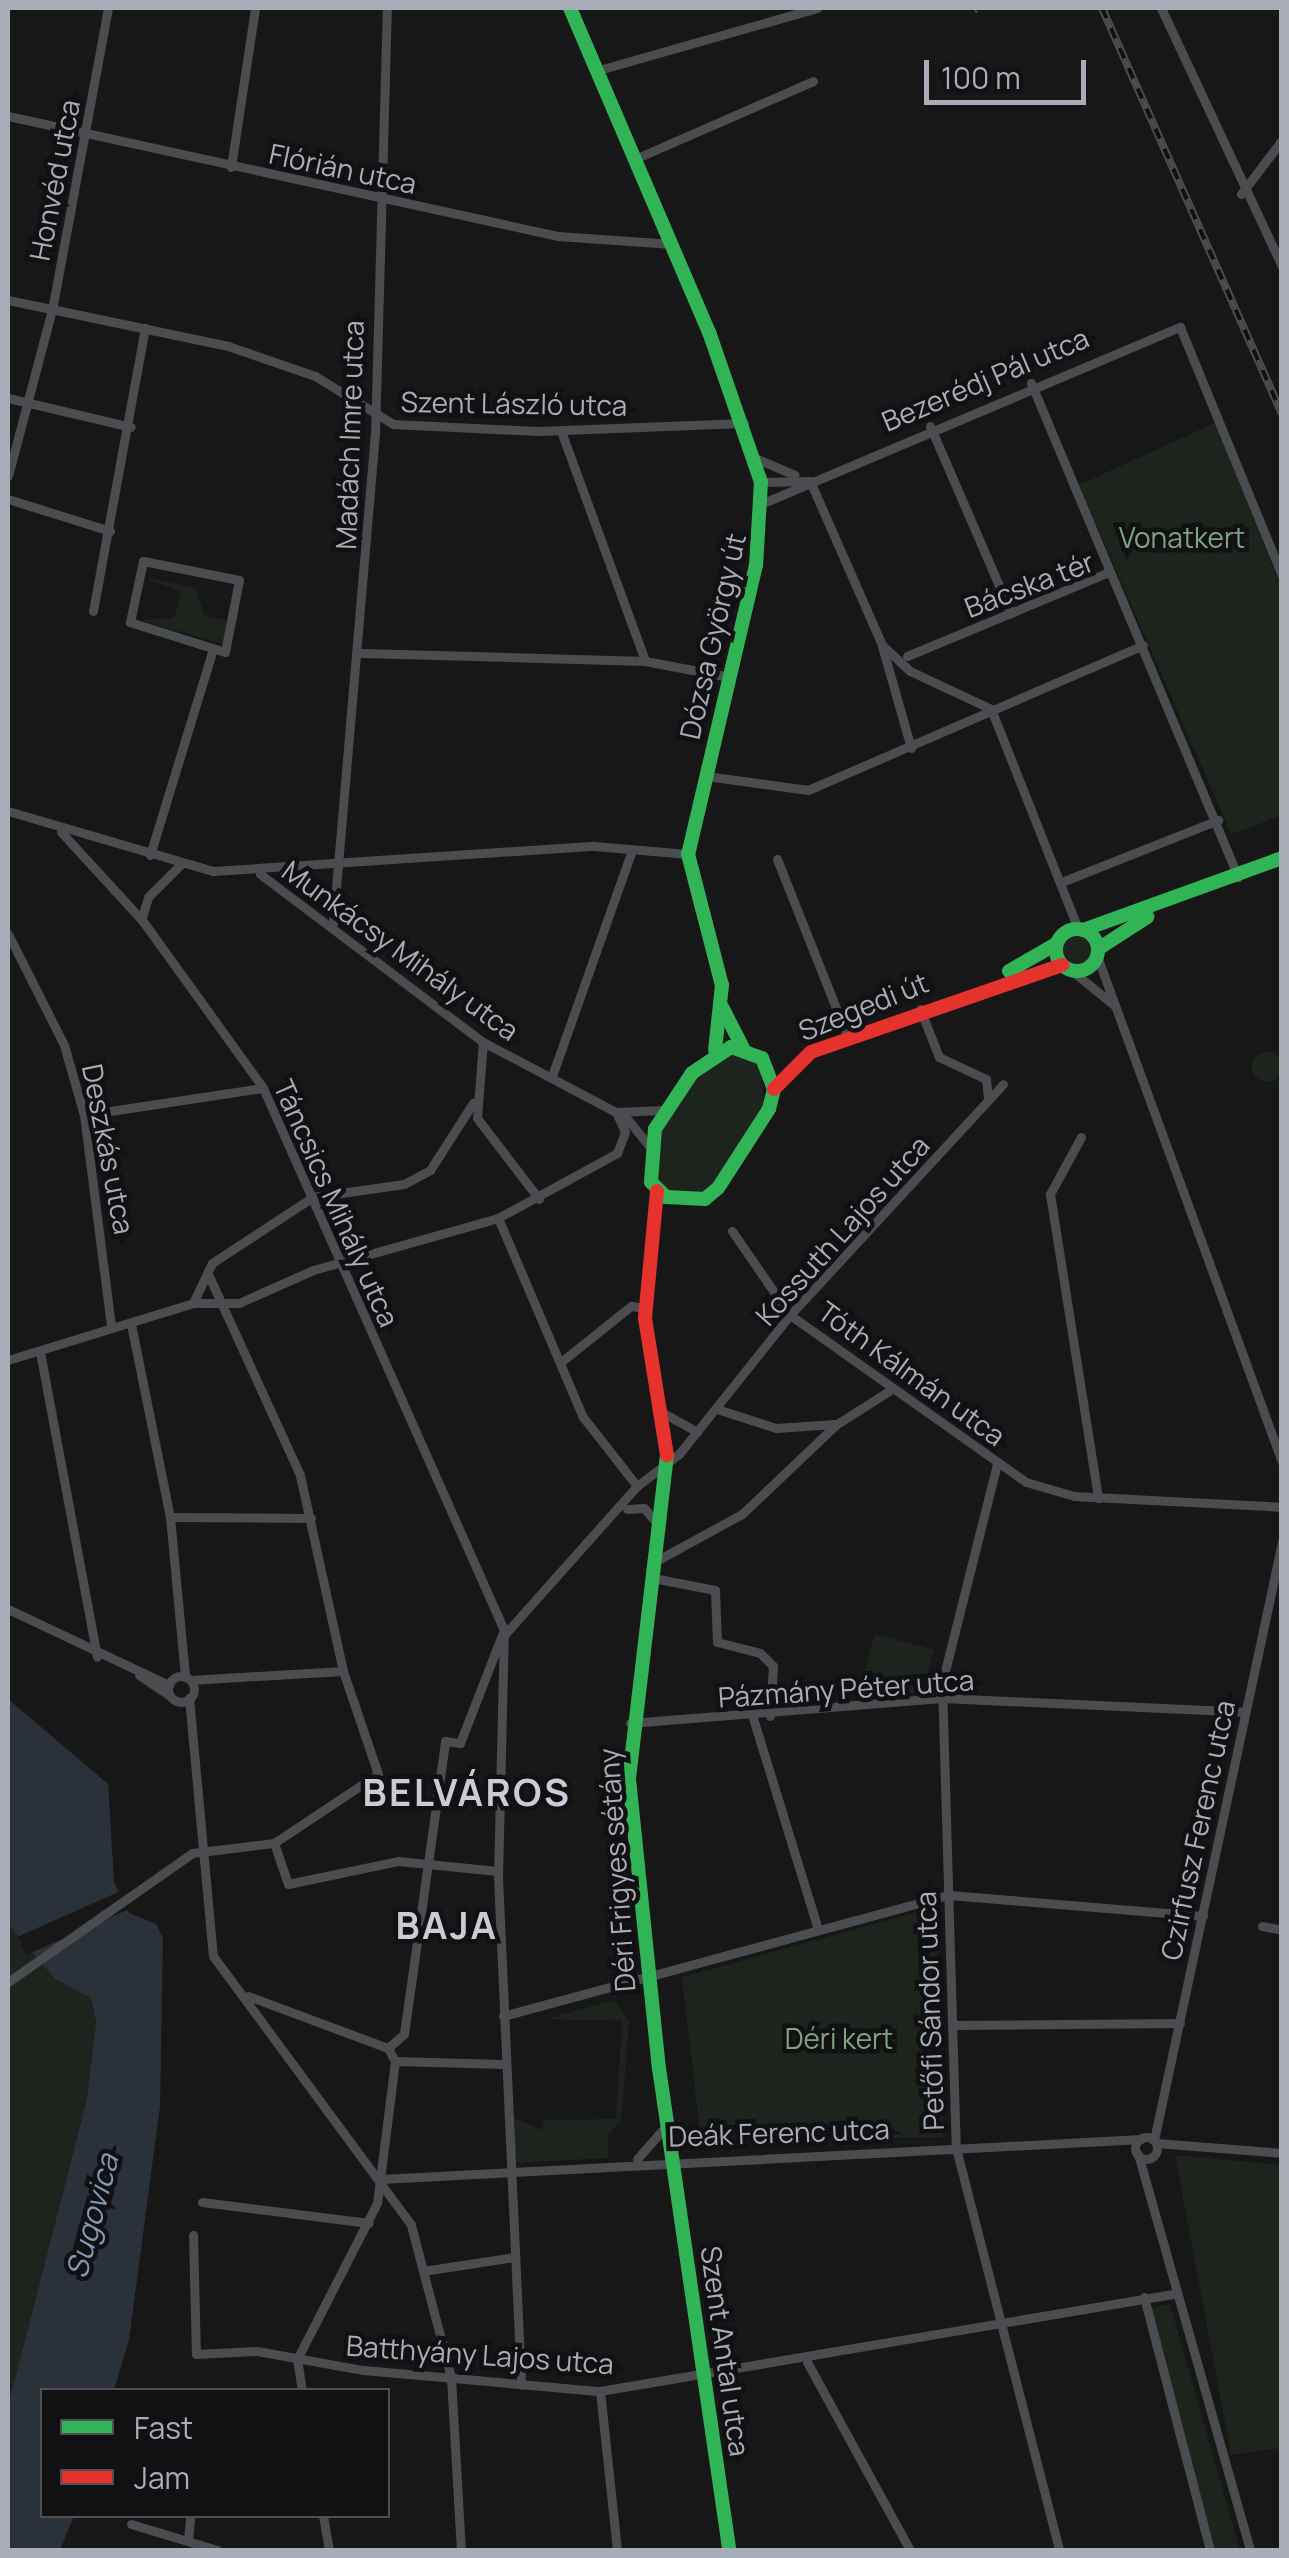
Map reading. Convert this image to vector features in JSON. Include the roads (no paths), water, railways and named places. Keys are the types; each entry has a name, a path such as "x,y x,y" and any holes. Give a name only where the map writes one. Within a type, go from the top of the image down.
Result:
{"main road":[{"name":"Dózsa György út","path":"570,8 672,244 744,422 762,482 763,503 730,677 688,854 722,1006 743,1048"},
{"path":"1162,908 1098,953 1080,929 1162,908 1282,858"},
{"name":"Szegedi út","path":"679,1202 705,1199 730,1175 774,1088 802,1056 982,984 1080,929"},
{"path":"1056,944 1067,968"},
{"name":"Szegedi út","path":"982,984 1067,968 1098,953"},
{"name":"Dózsa György út","path":"715,1050 722,1006"},
{"path":"650,1148 667,1108 715,1050 743,1048 762,1058 802,1056"},
{"path":"762,1058 774,1088"},
{"name":"Déri Frigyes sétány","path":"650,1148 657,1190 644,1308 670,1461 630,1724 648,1977 672,2158"},
{"path":"654,1228 679,1202 657,1190"},
{"name":"Szent Antal utca","path":"672,2158 730,2550"}],"street":[{"name":"Honvéd utca","path":"8,476 52,310 108,8"},
{"path":"230,166 256,8"},
{"name":"Madách Imre utca","path":"334,924 362,653 387,8"},
{"path":"599,70 817,8"},
{"path":"1161,8 1241,194 1278,267"},
{"path":"637,158 813,81"},
{"name":"Flórián utca","path":"8,116 378,200 558,236 672,244"},
{"path":"1241,194 1282,140"},
{"name":"Szent László utca","path":"8,300 146,328 302,371 372,417 561,431 744,422"},
{"name":"Bezerédj Pál utca","path":"763,503 930,426 1180,327 1282,576"},
{"path":"93,611 131,426 146,328"},
{"path":"1032,383 1109,572"},
{"path":"8,398 131,426"},
{"path":"930,426 1012,613"},
{"path":"561,431 645,661"},
{"path":"755,458 810,481 882,645 911,748"},
{"path":"762,482 798,476"},
{"path":"8,499 110,531"},
{"path":"143,561 239,580 225,652 212,653 130,622 143,561"},
{"name":"Bácska tér","path":"907,656 1109,572 1218,820 1238,877"},
{"path":"882,645 910,671 992,709 1080,929"},
{"path":"706,776 775,792 829,783 1142,645"},
{"path":"150,855 212,653"},
{"path":"362,653 645,661 730,677"},
{"path":"8,812 61,832 182,863 260,874 342,864 632,850 688,854"},
{"path":"1064,881 1218,820"},
{"name":"Táncsics Mihály utca","path":"61,832 142,920 263,1088 313,1196 335,1263 436,1461 505,1632"},
{"path":"552,1076 632,850"},
{"path":"777,859 848,1038"},
{"path":"142,920 148,897 182,863"},
{"name":"Munkácsy Mihály utca","path":"260,874 334,924 484,1042 620,1114"},
{"name":"Deszkás utca","path":"8,934 64,1045 84,1115 110,1326"},
{"path":"1098,953 1156,1101 1282,1462"},
{"path":"1067,968 1095,981 1124,1019"},
{"path":"920,1010 939,1058 986,1079 988,1097"},
{"path":"193,1303 207,1272 313,1196 420,1177 446,1155 473,1103 484,1042"},
{"name":"Kossuth Lajos utca","path":"637,1486 670,1461 698,1432 790,1314 1003,1084"},
{"path":"84,1115 263,1088"},
{"path":"473,1103 539,1199"},
{"path":"620,1114 667,1108"},
{"path":"620,1114 650,1148"},
{"path":"8,1360 110,1326 131,1324 193,1303 220,1303 335,1263 498,1218 539,1199 616,1153 625,1132 620,1114"},
{"path":"1081,1137 1050,1194 1098,1498"},
{"path":"388,2048 404,2034 446,1741 460,1743 505,1632 625,1509 637,1486 583,1417 498,1218"},
{"name":"Tóth Kálmán utca","path":"732,1232 790,1314 889,1391 1026,1482 1098,1498 1282,1507"},
{"path":"8,1982 154,1880 204,1850 274,1843 374,1784 377,1762 343,1671 311,1518 278,1416 207,1272"},
{"path":"560,1362 631,1306 644,1308"},
{"path":"131,1324 170,1517 190,1698 187,1716 204,1850 209,1937 221,1967 246,1995 380,2179 416,2245 451,2378 461,2550"},
{"path":"40,1352 97,1657"},
{"path":"656,1561 742,1514 837,1424 889,1391"},
{"path":"717,1408 776,1428 837,1424"},
{"path":"665,1414 698,1432"},
{"name":"Petőfi Sándor utca","path":"997,1464 942,1698 956,2148 1059,2550"},
{"path":"625,1509 644,1508 661,1528"},
{"path":"170,1517 311,1518"},
{"name":"Czirfusz Ferenc utca","path":"1150,2145 1180,2023 1282,1542"},
{"path":"653,1578 716,1590 717,1642 760,1652 773,1666 770,1716"},
{"path":"8,1609 97,1657 129,1668 172,1694 190,1698"},
{"path":"505,1632 498,1750 498,1871 507,2166 516,2256 521,2384"},
{"path":"172,1694 188,1679 343,1671"},
{"path":"172,1694 187,1716"},
{"name":"Pázmány Péter utca","path":"630,1724 752,1718 942,1698 1245,1712"},
{"path":"752,1718 817,1926"},
{"path":"274,1843 278,1861 296,1884 426,1862 498,1871"},
{"path":"503,2016 817,1926 949,1895 1203,1916"},
{"path":"1262,1926 1282,1930"},
{"path":"246,1995 388,2048 396,2062 380,2179 368,2223 296,2359 302,2388"},
{"path":"954,2026 1180,2023"},
{"path":"396,2062 504,2064"},
{"name":"Deák Ferenc utca","path":"634,2160 666,2126"},
{"path":"1106,2143 1137,2153 1150,2145"},
{"path":"1106,2143 1282,2153"},
{"name":"Deák Ferenc utca","path":"380,2179 507,2166 1106,2143"},
{"path":"1137,2153 1150,2145"},
{"path":"1141,2167 1150,2145"},
{"path":"1137,2153 1173,2294 1250,2550"},
{"path":"202,2202 368,2223"},
{"name":"Batthyány Lajos utca","path":"193,2235 196,2354 296,2359 451,2378 600,2390 808,2362 1173,2294"},
{"path":"423,2271 516,2256"},
{"path":"1144,2298 1210,2550"},
{"path":"808,2362 910,2550"},
{"path":"600,2390 618,2550"},
{"path":"188,2541 190,2518"},
{"path":"323,2518 329,2550"},
{"path":"131,2524 217,2550"}],"water":[{"name":"Sugovica","path":"8,1699 108,1784 114,1882 129,1913 156,1924 163,1938 160,2106 129,2340 115,2388 40,2388 40,2518 73,2518 60,2550 8,2550 8,2406 87,2099 96,2022 91,1998 55,1979 8,1924"}],"railway":[{"path":"1102,8 1282,414"}],"district":[{"name":"BELVÁROS","path":"467,1792"},
{"name":"BAJA","path":"447,1925"}],"park label":[{"name":"Vonatkert","path":"1182,537"},
{"name":"Déri kert","path":"839,2038"}]}
